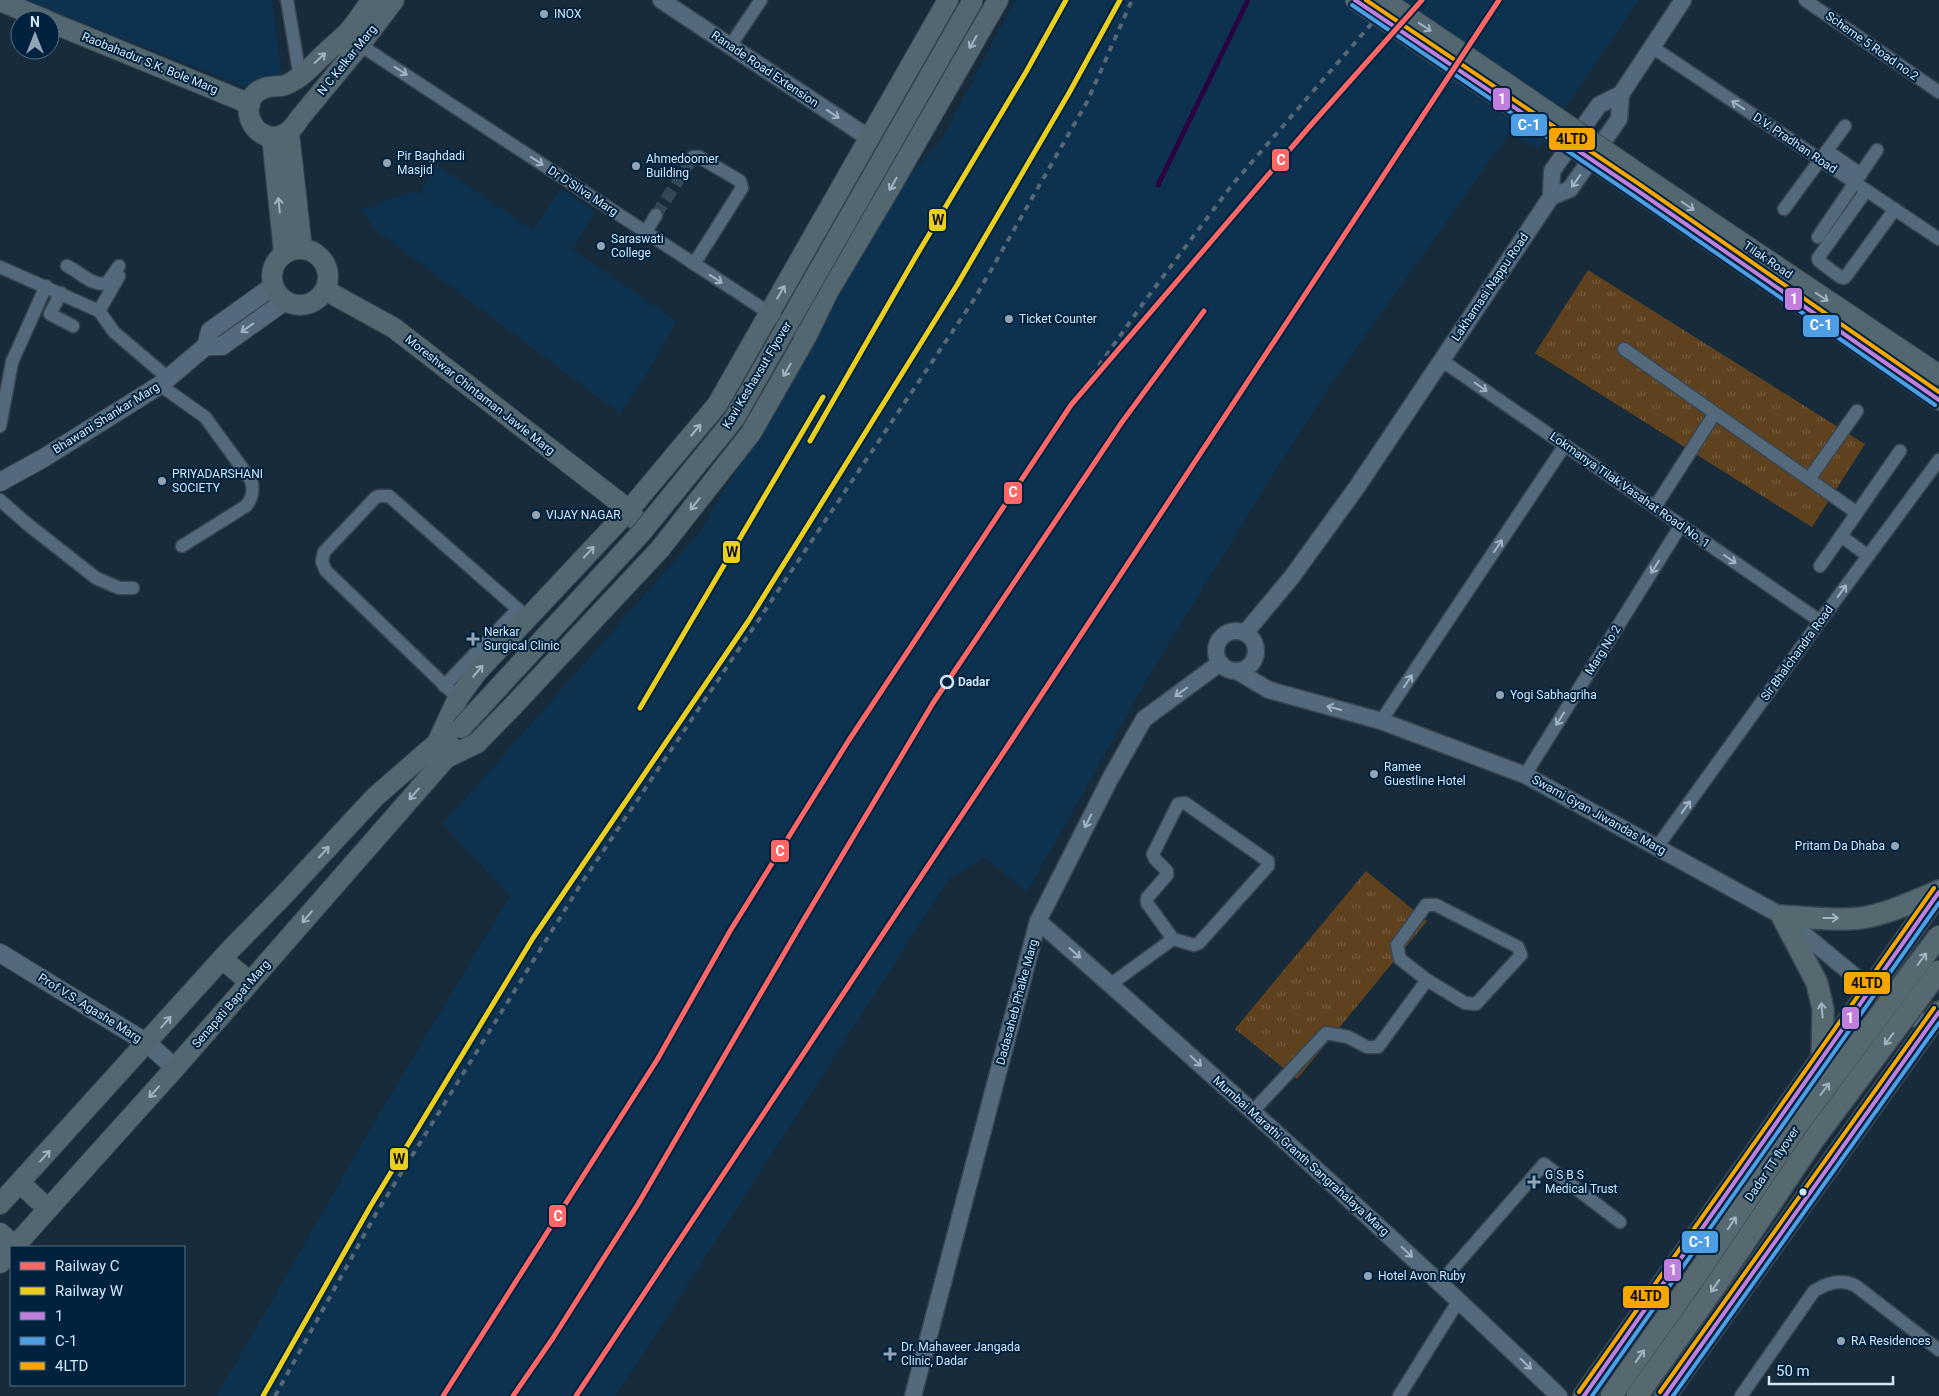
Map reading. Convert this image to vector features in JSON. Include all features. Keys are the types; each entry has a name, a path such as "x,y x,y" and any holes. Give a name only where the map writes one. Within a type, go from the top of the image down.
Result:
{"highway":[{"path":"1782,916 1828,919 1862,918 1897,908 1939,892"},
{"path":"1584,1396 1939,892"},
{"path":"1782,916 1817,983 1823,1009 1822,1058"},
{"name":"Dadar TT flyover","path":"1611,1396 1698,1273 1796,1127 1939,936"},
{"name":"Dadar TT flyover","path":"1637,1396 1716,1285 1814,1139 1939,972"},
{"path":"1665,1396 1934,1019"},
{"path":"1749,1162 1807,1196"}],"main road":[{"name":"N C Kelkar Marg","path":"250,104 259,91 274,86 282,87 300,77 350,30 372,0"},
{"name":"N C Kelkar Marg","path":"286,129 360,45 394,0"},
{"path":"435,757 451,692 477,672 523,613 629,510 717,405 948,0"},
{"name":"Kavi Keshavsut Flyover","path":"435,757 642,533 734,419 972,0"},
{"path":"0,1204 222,959 375,797 435,757 477,742 660,549 751,433 806,337 828,292 998,0"},
{"path":"1355,0 1643,185"},
{"path":"1384,0 1643,185"},
{"path":"0,1 22,10"},
{"name":"Raobahadur S.K. Bole Marg","path":"60,26 250,104"},
{"path":"250,104 250,119 253,126 262,134 286,129 293,251"},
{"name":"Tilak Road","path":"1643,185 1939,375"},
{"name":"Tilak Road","path":"1643,185 1939,400"},
{"path":"293,251 313,252 321,258 327,268 328,279 325,290 308,304 300,305 279,294 272,277 273,268 277,260 293,251"},
{"name":"Moreshwar Chintaman Jawle Marg","path":"325,290 394,328 629,510 660,549"},
{"name":"Bhawani Shankar Marg","path":"0,482 42,459 164,382 206,346 222,346 279,294"},
{"name":"Senapati Bapat Marg","path":"0,1262 10,1244 48,1209 176,1068 250,982 435,757"},
{"name":"Prof V.S. Agashe Marg","path":"0,953 147,1043 176,1068"},
{"path":"222,959 250,982"},
{"path":"20,1183 48,1209"}],"street":[{"path":"287,0 300,77"},
{"name":"Ranade Road Extension","path":"661,0 869,138"},
{"path":"730,46 761,0"},
{"path":"1621,94 1599,105 1552,171 1551,197 1570,189 1619,119 1621,94 1683,0"},
{"name":"Scheme 5 Road no.2","path":"1804,0 1939,92"},
{"name":"Dr D'Silva Marg","path":"360,45 806,337"},
{"name":"D.V. Pradhan Road","path":"1652,47 1824,155 1858,178 1866,190 1939,239"},
{"path":"1784,210 1845,126"},
{"path":"1818,237 1877,150"},
{"path":"693,157 699,157 742,184 742,188 694,264"},
{"path":"1866,190 1818,258 1818,261 1840,277 1847,275 1895,210"},
{"name":"Lakhamasi Nappu Road","path":"1245,632 1291,578 1357,487 1551,197"},
{"path":"646,232 656,215"},
{"path":"0,266 99,311 114,332 164,382 205,417 251,480 253,486 250,501 246,506 182,546"},
{"path":"67,266 91,281 100,284 107,283 120,270 99,311"},
{"path":"76,301 91,281"},
{"path":"0,426 12,362 46,286"},
{"path":"61,293 50,314 73,326"},
{"path":"1624,349 1857,513"},
{"path":"0,357 12,362"},
{"name":"Lokmanya Tilak Vasahat Road No. 1","path":"1441,360 1820,621"},
{"path":"1809,479 1857,411"},
{"path":"1655,507 1715,413"},
{"path":"1381,721 1565,445"},
{"path":"1820,566 1900,451"},
{"name":"Sir Bhalchandra Road","path":"1657,847 1939,460"},
{"path":"451,692 323,567 324,552 374,498 385,495 394,499 523,613"},
{"path":"0,500 96,578 118,588 133,588"},
{"name":"Marg No 2","path":"1525,775 1681,525"},
{"path":"1841,536 1868,556"},
{"path":"1231,631 1245,632 1255,642 1256,656 1249,667 1237,671 1231,670 1220,663 1216,651 1220,639 1231,631"},
{"name":"Dadasaheb Phalke Marg","path":"913,1396 1038,921 1110,779 1144,719 1220,663"},
{"name":"Swami Gyan Jiwandas Marg","path":"1237,671 1269,690 1381,721 1525,775 1782,916 1870,989 1934,1019"},
{"path":"1111,984 1173,940 1194,945 1199,943 1268,866 1268,861 1185,803 1178,804 1153,854 1155,859 1168,871 1167,875 1147,898 1147,903 1173,940"},
{"path":"1426,905 1436,905 1518,947 1521,955 1476,1004 1466,1003 1427,980 1400,959 1397,945 1426,905"},
{"name":"Mumbai Marathi Granth Sangrahalaya Marg","path":"1038,921 1111,984 1459,1300 1559,1396"},
{"path":"1252,1112 1326,1033 1348,1037 1367,1047 1378,1047 1427,980"},
{"path":"1440,1283 1544,1164 1620,1222"},
{"path":"1741,1396 1814,1291 1824,1285 1837,1282 1850,1283 1856,1286 1939,1350"},
{"path":"1404,1394 1459,1300"}],"shaded area":[{"path":"25,0 272,0 282,77 245,87 60,14 60,10 50,10"},
{"path":"1015,0 1639,0 1538,148 1509,134 1331,384 1150,674 1027,892 985,857 949,879 616,1396 216,1396 365,1138 510,896 443,824 700,532 900,185 941,141"},
{"path":"437,165 533,230 561,188 597,213 590,220 573,250 677,321 644,378 620,414 374,229 362,209 410,192 421,193"}],"green space":[{"path":"1588,270 1865,444 1812,527 1535,353"},
{"path":"1366,871 1427,921 1297,1079 1235,1029"}],"waterway":[{"path":"1158,185 1248,0"}],"tunnel":[{"path":"656,215 693,157"}],"railway":[{"path":"275,1396 377,1212 581,884 975,298 1087,102 1132,0"},
{"path":"1071,405 1147,298 1232,185 1392,0"}],"rail line":[{"name":"W","path":"810,441 915,258 1026,72 1066,0"},
{"name":"W","path":"263,1396 370,1207 533,938 749,620 957,285 1069,93 1120,0"},
{"name":"C","path":"443,1396 657,1060 730,931 849,740 1071,405 1310,126 1422,0"},
{"name":"C","path":"576,1396 1009,744 1499,0"},
{"name":"C","path":"513,1396 553,1338 638,1204 933,703 1122,422 1204,311"},
{"name":"W","path":"640,708 823,397"}],"transit line":[{"name":"1","path":"1355,0 1638,191 1939,400"},
{"name":"4LTD","path":"1366,0 1642,186 1939,392"},
{"name":"C-1","path":"1352,5 1634,196 1935,405"},
{"name":"4LTD","path":"1579,1392 1934,888"},
{"name":"1","path":"1584,1396 1939,892"},
{"name":"C-1","path":"1592,1396 1939,903"},
{"name":"4LTD","path":"1660,1392 1934,1008"},
{"name":"1","path":"1665,1396 1939,1012"},
{"name":"C-1","path":"1673,1396 1939,1023"}],"place":[{"name":"INOX","path":"544,14"},
{"name":"Pir Baghdadi Masjid","path":"387,163"},
{"name":"Ahmedoomer Building","path":"636,166"},
{"name":"Saraswati College","path":"601,246"},
{"name":"Ticket Counter","path":"1009,319"},
{"name":"PRIYADARSHANI SOCIETY","path":"162,481"},
{"name":"VIJAY NAGAR","path":"536,515"},
{"name":"Nerkar Surgical Clinic","path":"473,639"},
{"name":"Dadar","path":"947,682"},
{"name":"Yogi Sabhagriha","path":"1500,695"},
{"name":"Ramee Guestline Hotel","path":"1374,774"},
{"name":"Pritam Da Dhaba","path":"1895,846"},
{"name":"G S B S Medical Trust","path":"1534,1182"},
{"name":"Hotel Avon Ruby","path":"1368,1276"},
{"name":"RA Residences","path":"1841,1341"},
{"name":"Dr. Mahaveer Jangada Clinic, Dadar","path":"890,1354"}]}
